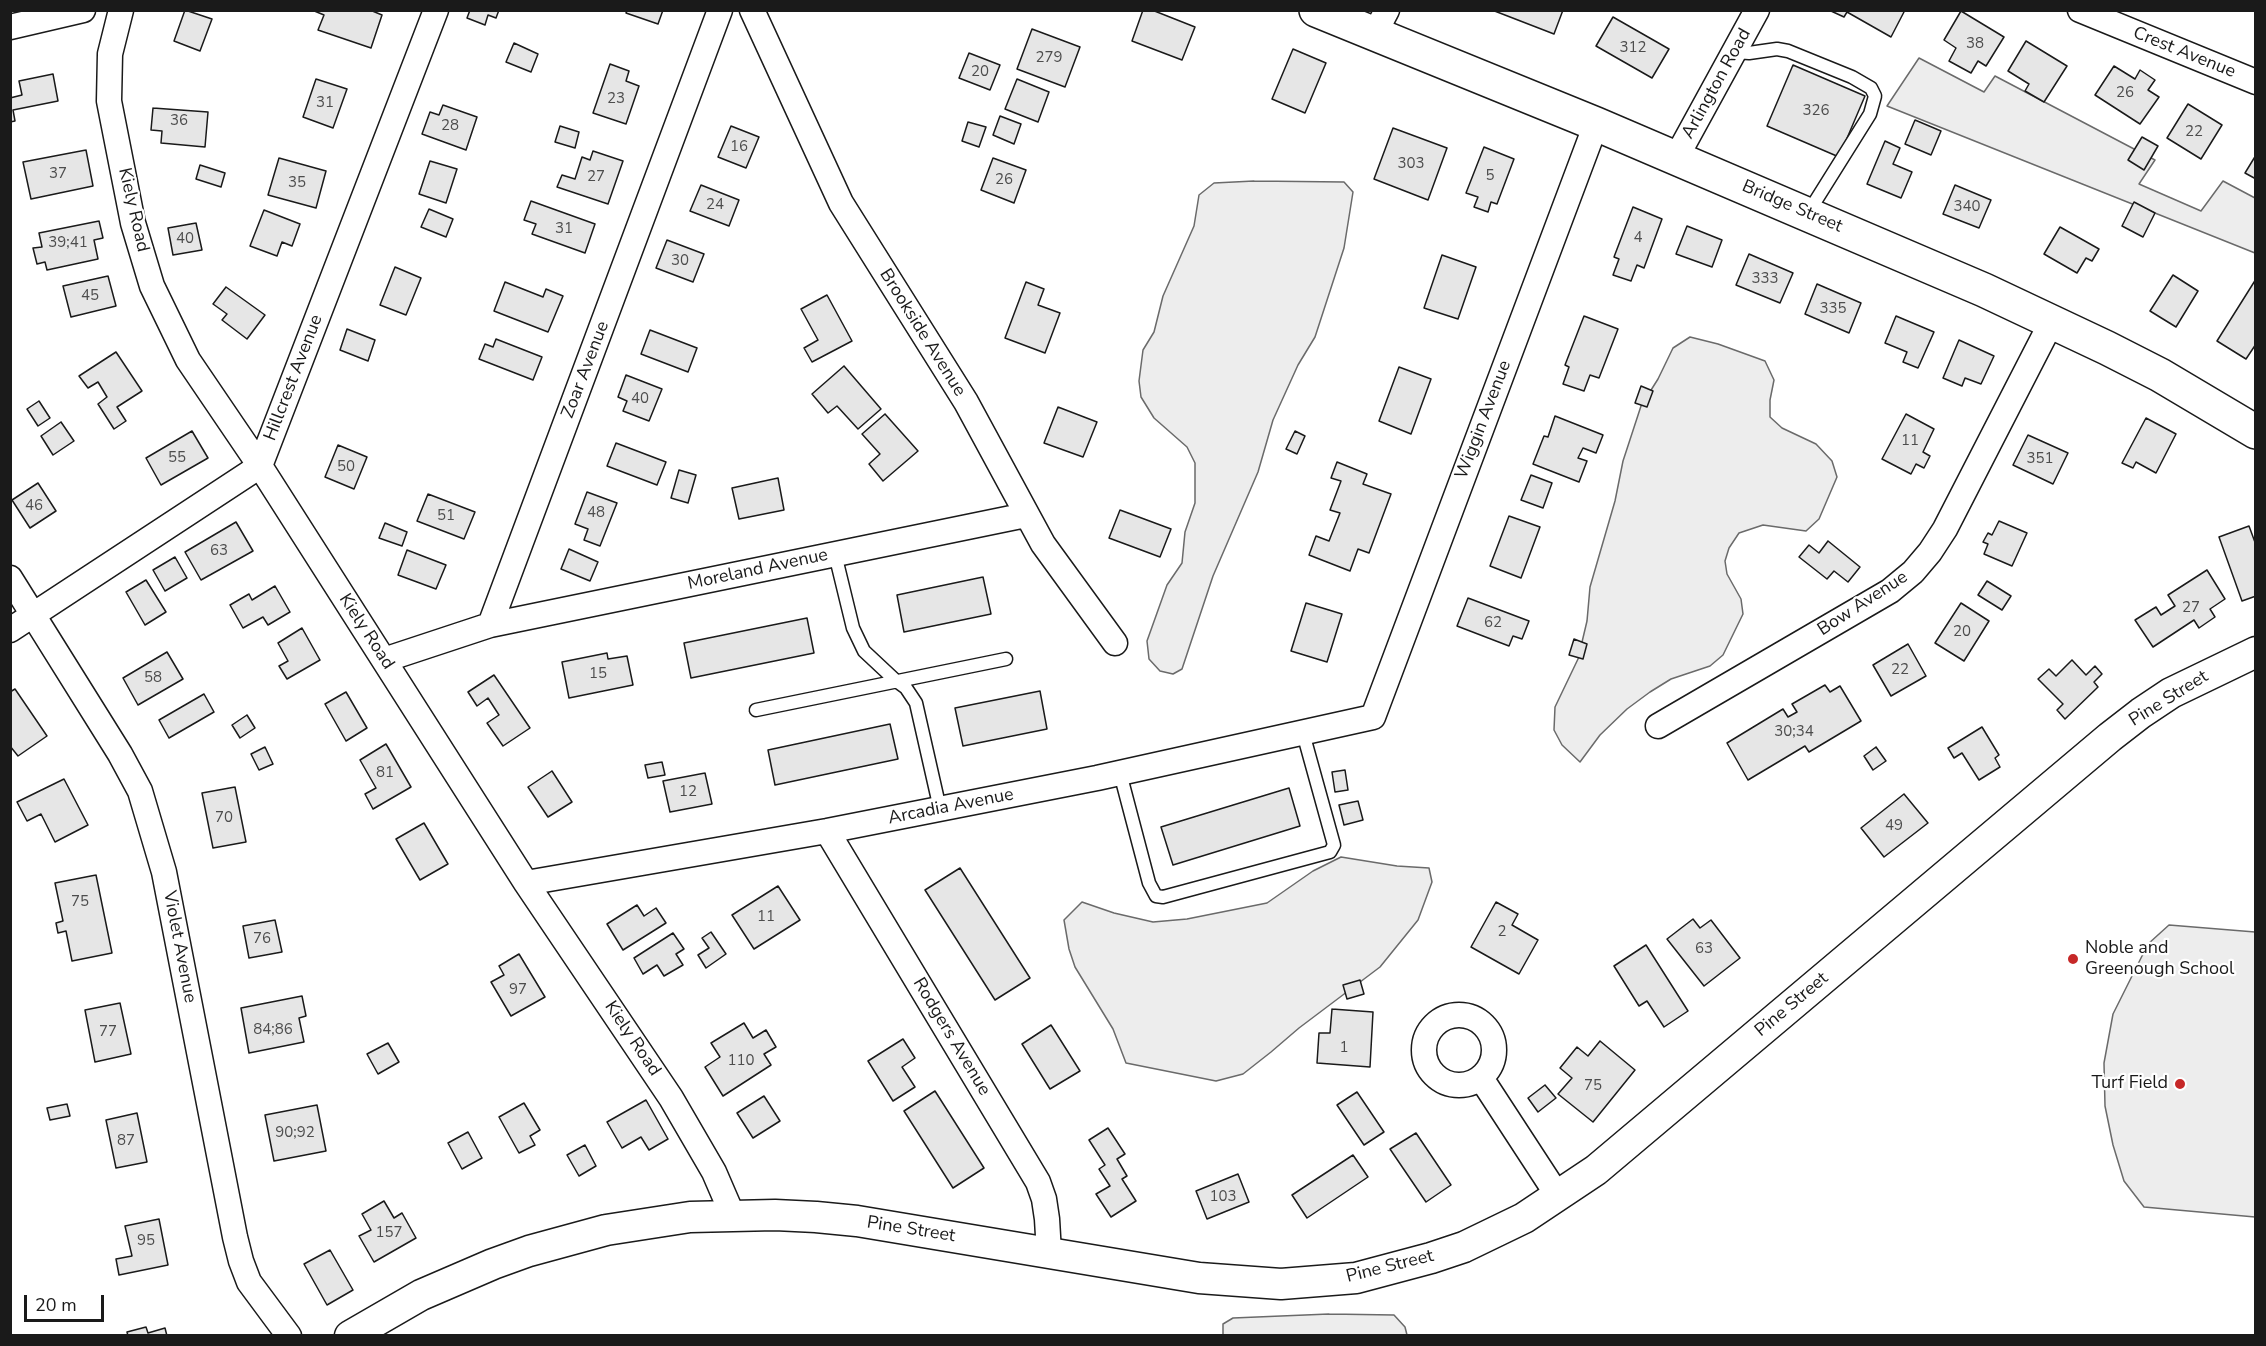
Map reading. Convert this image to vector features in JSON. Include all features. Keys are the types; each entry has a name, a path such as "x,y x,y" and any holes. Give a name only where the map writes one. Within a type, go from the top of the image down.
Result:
{"main road":[{"name":"Bridge Street","path":"1316,10 1381,22 1596,123 2052,321 2160,375 2256,432"}],"street":[{"path":"10,27 82,10"},
{"name":"Kiely Road","path":"121,10 110,54 109,100 133,223 152,286 188,360 260,466 526,884 671,1098 714,1172 733,1216"},
{"name":"Hillcrest Avenue","path":"260,466 436,10"},
{"name":"Zoar Avenue","path":"490,625 720,10"},
{"name":"Brookside Avenue","path":"752,10 841,203 966,402 1043,544 1115,643"},
{"name":"Arlington Road","path":"1676,158 1757,10"},
{"name":"Crest Avenue","path":"2085,11 2256,82"},
{"name":"Wiggin Avenue","path":"1373,717 1596,123"},
{"name":"Bow Avenue","path":"1658,726 1890,591 1914,572 1945,529 2052,321"},
{"path":"10,630 260,466"},
{"name":"Moreland Avenue","path":"490,625 1026,515"},
{"name":"Violet Avenue","path":"10,578 120,753 140,791 164,872 234,1237 249,1282 289,1335"},
{"path":"384,660 490,625"},
{"name":"Pine Street","path":"350,1335 421,1295 529,1251 606,1230 690,1217 816,1217 857,1221 1199,1278 1281,1284 1356,1278 1394,1269 1464,1247 1524,1218 1596,1170 2110,737 2171,693 2256,652"},
{"name":"Arcadia Avenue","path":"526,884 940,809 1120,773 1373,717"},
{"name":"Rodgers Avenue","path":"827,831 1038,1182 1047,1219 1048,1253"},
{"path":"1481,1078 1558,1196"}],"lane":[{"path":"1735,51 1749,53 1777,49 1788,51 1852,77 1871,88 1875,96 1870,114 1807,214"},
{"path":"835,554 853,628 864,651 906,688 916,703 940,809"},
{"path":"756,710 1006,659"},
{"path":"1120,773 1149,883 1156,896 1163,897 1330,852 1334,845 1303,733"}],"shaded area":[{"path":"1919,58 1984,92 1995,76 2155,160 2139,184 2201,211 2223,181 2255,198 2255,253 1887,106"},
{"path":"1344,182 1353,192 1344,248 1315,337 1298,365 1273,420 1258,472 1213,576 1182,669 1173,674 1160,671 1149,659 1147,641 1167,585 1182,563 1185,532 1195,503 1195,463 1187,447 1154,418 1141,397 1139,381 1143,350 1154,332 1163,296 1194,226 1199,195 1214,183"},
{"path":"1690,337 1718,344 1765,361 1774,380 1770,400 1770,417 1782,428 1816,444 1832,461 1837,477 1819,519 1806,531 1763,525 1739,533 1729,548 1725,561 1727,574 1741,599 1743,614 1723,655 1710,666 1671,679 1627,709 1600,735 1580,762 1562,745 1554,730 1555,707 1578,659 1587,621 1590,587 1615,501 1623,461 1641,406 1658,379 1673,348"},
{"path":"1341,857 1397,866 1429,868 1432,882 1418,920 1380,967 1243,1074 1216,1081 1126,1063 1113,1029 1075,967 1069,949 1064,920 1082,902 1114,913 1153,922 1187,919 1267,903 1313,871"},
{"name":"Turf Field","path":"2169,925 2255,932 2255,1217 2144,1207 2124,1181 2113,1145 2105,1106 2104,1063 2113,1014 2148,944"},
{"path":"1329,1314 1394,1315 1405,1327 1407,1335 1223,1335 1223,1324 1233,1318"}],"building":[{"path":"185,10 212,19 200,51 174,41"},
{"path":"312,10 370,10 382,15 371,48 318,30 324,15"},
{"path":"470,10 499,10 496,18 488,15 485,25 467,18"},
{"path":"627,10 663,10 658,24 626,13"},
{"path":"1143,10 1152,10 1195,27 1182,60 1132,41"},
{"path":"1492,10 1563,10 1554,34"},
{"path":"1905,10 1891,37 1847,12 1844,17 1831,11"},
{"path":"1961,11 2004,37 1986,66 1978,61 1971,73 1949,61 1956,48 1944,40"},
{"path":"1613,17 1669,49 1652,78 1596,46"},
{"path":"1032,29 1080,47 1065,87 1017,69"},
{"path":"2026,41 2067,66 2044,102 2025,91 2029,84 2008,71"},
{"path":"514,43 538,54 531,72 506,62"},
{"path":"1293,49 1326,63 1305,113 1272,99"},
{"path":"969,53 1000,65 990,90 959,78"},
{"path":"610,64 629,71 626,81 639,86 626,124 593,113"},
{"path":"1793,65 1865,96 1839,157 1767,126"},
{"path":"2114,66 2135,79 2140,70 2155,80 2148,90 2159,97 2140,124 2095,95"},
{"path":"53,74 58,101 13,110 15,121 10,122 10,98 22,95 19,81"},
{"path":"316,79 347,89 333,128 303,117"},
{"path":"1017,79 1049,92 1038,122 1005,109"},
{"path":"2188,104 2222,125 2201,159 2167,138"},
{"path":"443,105 477,117 466,150 422,134 430,112 439,115"},
{"path":"153,108 208,112 205,147 161,143 162,131 151,130"},
{"path":"1000,116 1021,124 1014,144 993,135"},
{"path":"1915,120 1941,131 1931,155 1905,144"},
{"path":"968,122 986,127 979,147 962,141"},
{"path":"560,126 579,132 575,148 555,142"},
{"path":"731,126 759,137 746,168 718,157"},
{"path":"1393,128 1447,148 1428,200 1374,179"},
{"path":"2142,137 2158,146 2144,170 2128,160"},
{"path":"1885,141 1900,148 1893,164 1912,172 1901,198 1867,184"},
{"path":"1484,147 1514,159 1497,204 1491,202 1488,212 1474,207 1478,197 1466,193"},
{"path":"86,150 93,186 31,199 23,162"},
{"path":"593,151 623,161 608,204 557,187 562,175 575,179 582,157 590,160"},
{"path":"2256,155 2256,179 2245,173"},
{"path":"279,158 326,171 316,208 268,195"},
{"path":"993,158 1026,170 1014,203 981,190"},
{"path":"430,161 457,169 446,203 419,194"},
{"path":"200,165 225,173 221,187 196,179"},
{"path":"701,185 739,200 729,226 690,211"},
{"path":"1955,185 1991,200 1979,228 1943,214"},
{"path":"531,201 595,224 585,253 532,234 536,224 524,220"},
{"path":"2134,202 2155,213 2143,237 2122,226"},
{"path":"1633,207 1662,219 1644,268 1637,265 1631,281 1613,275 1619,259 1614,257"},
{"path":"429,209 453,219 446,237 421,227"},
{"path":"264,210 300,224 292,246 282,242 277,256 250,246"},
{"path":"99,221 103,238 94,240 98,259 47,270 45,262 37,264 33,248 42,247 39,233"},
{"path":"196,223 202,250 173,255 168,228"},
{"path":"1687,226 1722,240 1712,267 1676,254"},
{"path":"2060,227 2099,249 2092,261 2086,258 2077,273 2044,254"},
{"path":"667,240 704,254 693,282 656,268"},
{"path":"1749,254 1793,273 1780,303 1736,285"},
{"path":"1442,255 1476,267 1458,319 1424,308"},
{"path":"395,267 421,278 406,315 380,305"},
{"path":"2173,275 2198,291 2176,327 2150,311"},
{"path":"108,276 116,306 71,317 63,286"},
{"path":"2256,279 2256,344 2246,359 2217,341"},
{"path":"505,282 543,297 546,289 563,296 548,332 494,311"},
{"path":"1026,282 1044,289 1038,305 1060,313 1045,353 1005,338"},
{"path":"1817,284 1861,303 1849,333 1805,314"},
{"path":"226,287 265,315 247,339 222,320 227,314 213,304"},
{"path":"827,295 852,341 812,362 804,348 818,340 801,309"},
{"path":"1584,316 1618,329 1599,378 1590,375 1584,391 1563,384 1569,367 1565,365"},
{"path":"1896,316 1934,332 1918,368 1903,362 1907,352 1885,343"},
{"path":"347,329 375,340 368,361 340,350"},
{"path":"650,330 697,348 688,372 641,354"},
{"path":"496,339 542,357 533,380 479,359 485,344 493,347"},
{"path":"1959,340 1994,356 1981,384 1965,378 1962,386 1943,378"},
{"path":"116,352 142,391 117,407 126,421 114,429 98,404 107,397 98,382 88,388 79,376"},
{"path":"844,366 881,409 858,429 837,406 828,413 812,394"},
{"path":"1399,367 1431,379 1411,434 1379,421"},
{"path":"626,375 662,389 649,421 623,411 627,401 618,397"},
{"path":"1641,386 1653,391 1647,407 1635,403"},
{"path":"39,401 50,418 38,426 27,409"},
{"path":"1058,407 1097,422 1083,457 1044,443"},
{"path":"885,414 918,451 883,481 869,464 880,454 862,434"},
{"path":"1906,414 1934,429 1923,452 1930,456 1924,468 1916,464 1911,474 1882,459"},
{"path":"1555,416 1603,435 1596,453 1583,448 1578,458 1587,461 1579,482 1533,464 1544,436 1548,437"},
{"path":"2146,418 2176,434 2156,473 2136,462 2133,468 2122,463"},
{"path":"61,422 74,441 53,455 41,436"},
{"path":"192,431 208,458 161,485 146,458"},
{"path":"1295,431 1305,436 1297,454 1286,449"},
{"path":"2028,435 2068,453 2053,484 2013,465"},
{"path":"616,443 666,462 657,485 607,466"},
{"path":"338,445 367,457 354,489 325,477"},
{"path":"1337,462 1367,474 1363,484 1391,494 1369,553 1358,549 1350,571 1309,555 1316,536 1329,541 1340,513 1330,510 1341,481 1331,478"},
{"path":"679,470 696,475 688,503 671,498"},
{"path":"1531,475 1552,483 1543,508 1521,500"},
{"path":"778,478 784,510 739,519 732,488"},
{"path":"38,483 56,511 30,528 12,500"},
{"path":"587,492 617,503 600,546 584,540 588,529 575,524"},
{"path":"428,494 475,512 464,539 417,521"},
{"path":"1120,510 1171,529 1160,557 1109,538"},
{"path":"1509,516 1540,527 1521,578 1490,566"},
{"path":"1999,521 2027,533 2012,566 1984,554 1988,544 1983,542 1988,533 1992,535"},
{"path":"236,522 253,551 201,580 185,552"},
{"path":"385,523 407,532 402,546 379,538"},
{"path":"2249,526 2256,545 2256,596 2242,601 2219,537"},
{"path":"1828,541 1860,567 1848,582 1834,571 1827,579 1799,557 1809,545 1819,553"},
{"path":"569,549 598,562 590,581 561,569"},
{"path":"407,550 446,565 436,589 398,575"},
{"path":"175,557 187,578 165,591 153,570"},
{"path":"2207,570 2225,599 2210,609 2215,617 2199,628 2194,620 2153,647 2135,620 2156,607 2161,615 2175,606 2168,595"},
{"path":"983,577 991,614 904,632 897,595"},
{"path":"146,580 166,612 145,625 126,592"},
{"path":"1987,581 2011,596 2002,610 1978,595"},
{"path":"275,586 290,612 268,625 263,617 243,628 230,605 249,594 252,600"},
{"path":"1468,598 1529,621 1522,639 1513,636 1509,646 1457,626"},
{"path":"1306,603 1342,614 1327,662 1291,651"},
{"path":"1961,603 1989,621 1964,661 1935,643"},
{"path":"807,618 814,653 691,678 684,643"},
{"path":"302,628 320,660 287,679 279,666 288,661 278,643"},
{"path":"1574,639 1587,644 1583,659 1569,655"},
{"path":"1908,644 1926,676 1891,696 1873,665"},
{"path":"167,652 183,679 138,705 123,678"},
{"path":"607,653 608,659 627,656 633,685 569,698 562,662"},
{"path":"2072,660 2086,675 2095,666 2102,674 2094,682 2098,687 2065,719 2057,710 2063,704 2038,679 2049,669 2056,676"},
{"path":"494,675 530,728 503,746 487,723 499,715 488,698 477,706 468,692"},
{"path":"1825,685 1830,692 1840,686 1861,721 1809,752 1805,746 1748,780 1727,743 1783,709 1788,717 1797,712 1792,704"},
{"path":"15,689 47,736 18,756 10,746 10,692"},
{"path":"1040,691 1047,729 963,746 955,708"},
{"path":"346,692 367,728 346,741 325,704"},
{"path":"204,694 214,712 169,738 159,720"},
{"path":"247,715 255,728 240,738 232,725"},
{"path":"890,724 898,759 775,785 768,750"},
{"path":"1982,727 1999,755 1995,758 2000,767 1979,780 1962,753 1954,758 1948,748"},
{"path":"386,744 411,787 373,809 365,794 376,788 360,760"},
{"path":"265,747 273,764 259,770 251,754"},
{"path":"1876,747 1886,761 1873,770 1864,756"},
{"path":"662,762 665,775 648,778 645,765"},
{"path":"1345,770 1348,790 1335,792 1332,772"},
{"path":"552,771 572,802 548,817 528,787"},
{"path":"705,773 712,804 670,812 663,781"},
{"path":"64,779 88,825 55,842 41,814 27,821 17,802"},
{"path":"235,787 246,842 213,848 202,793"},
{"path":"1289,788 1300,826 1173,865 1161,827"},
{"path":"1904,794 1928,823 1884,857 1861,828"},
{"path":"1358,801 1363,820 1344,825 1339,805"},
{"path":"424,823 448,864 420,880 396,839"},
{"path":"960,868 1030,978 995,1000 925,890"},
{"path":"96,875 112,953 72,961 66,931 58,933 56,923 63,921 55,883"},
{"path":"778,886 800,920 754,949 732,915"},
{"path":"1496,902 1518,914 1512,925 1538,940 1519,974 1471,947"},
{"path":"637,905 644,916 656,908 666,923 623,950 607,924"},
{"path":"1693,919 1700,928 1711,920 1740,958 1704,986 1667,939"},
{"path":"275,920 282,952 249,958 243,926"},
{"path":"711,932 726,954 706,968 698,955 709,948 702,938"},
{"path":"673,933 684,949 676,954 683,965 664,976 657,965 643,974 634,958"},
{"path":"1646,945 1688,1011 1664,1027 1647,1001 1639,1006 1614,966"},
{"path":"519,954 545,997 511,1016 491,982 504,975 499,966"},
{"path":"1360,980 1364,994 1347,999 1343,985"},
{"path":"302,996 306,1016 299,1018 304,1042 249,1053 241,1008"},
{"path":"120,1003 131,1054 95,1062 85,1010"},
{"path":"1332,1009 1373,1012 1370,1067 1317,1063 1319,1033 1330,1033"},
{"path":"744,1023 753,1038 766,1030 776,1047 764,1054 771,1065 723,1096 705,1067 720,1057 711,1043"},
{"path":"1051,1025 1080,1071 1050,1089 1022,1044"},
{"path":"903,1039 915,1058 902,1067 915,1087 893,1101 868,1061"},
{"path":"1600,1041 1635,1070 1593,1122 1558,1094 1572,1078 1560,1068 1577,1047 1588,1056"},
{"path":"388,1043 399,1062 378,1074 367,1054"},
{"path":"1545,1085 1556,1098 1538,1112 1528,1098"},
{"path":"935,1091 984,1168 953,1188 904,1111"},
{"path":"1357,1092 1384,1132 1364,1145 1337,1105"},
{"path":"764,1096 780,1121 753,1138 737,1113"},
{"path":"646,1100 668,1139 649,1150 641,1137 622,1148 607,1122"},
{"path":"524,1103 540,1130 530,1136 535,1145 519,1153 499,1117"},
{"path":"67,1104 70,1116 50,1120 47,1108"},
{"path":"317,1105 326,1151 274,1161 265,1115"},
{"path":"137,1113 147,1162 116,1168 106,1120"},
{"path":"1108,1128 1125,1154 1117,1159 1127,1176 1122,1179 1136,1201 1111,1217 1096,1194 1110,1186 1099,1169 1105,1165 1089,1140"},
{"path":"468,1132 482,1158 462,1169 448,1143"},
{"path":"1416,1133 1451,1185 1426,1202 1390,1149"},
{"path":"585,1145 596,1166 579,1176 567,1155"},
{"path":"1353,1155 1368,1177 1307,1218 1292,1195"},
{"path":"1238,1174 1249,1202 1207,1219 1196,1191"},
{"path":"384,1201 394,1218 402,1213 416,1238 374,1262 359,1236 371,1230 362,1214"},
{"path":"159,1219 168,1265 119,1275 116,1259 132,1256 125,1226"},
{"path":"330,1250 353,1290 327,1305 304,1264"},
{"path":"146,1327 148,1333 165,1328 167,1336 128,1336 127,1332"}],"place":[{"name":"Noble and Greenough School","path":"2073,959"},
{"name":"Turf Field","path":"2180,1084"}]}
